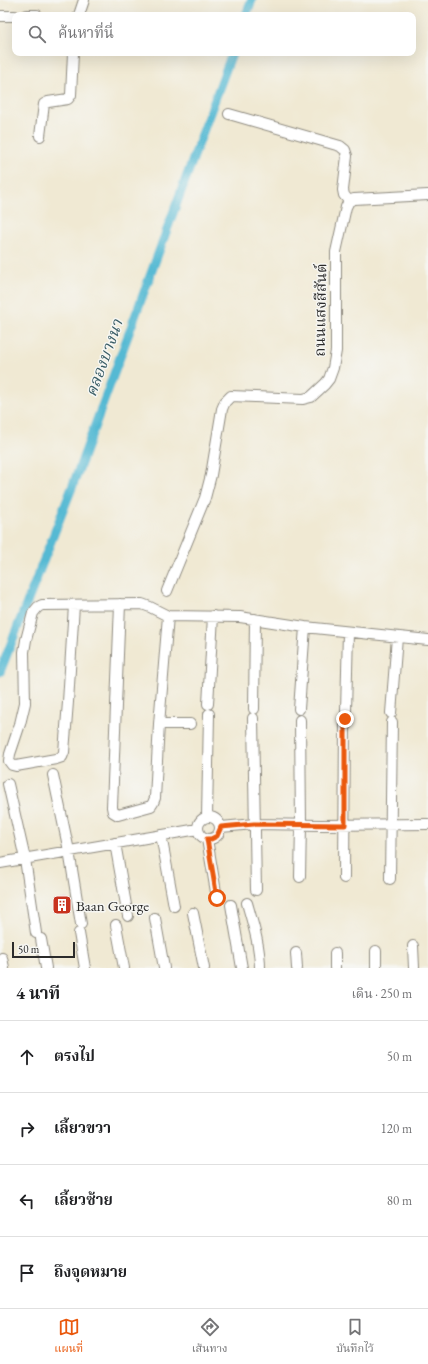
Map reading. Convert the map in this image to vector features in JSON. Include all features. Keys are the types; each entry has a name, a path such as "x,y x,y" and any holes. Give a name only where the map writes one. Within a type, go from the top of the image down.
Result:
{"street":[{"path":"80,12 84,0"},
{"path":"0,16 12,16"},
{"path":"40,136 44,104 68,99 71,95 73,56"},
{"path":"229,114 340,146 345,150 346,156 343,190 344,195 349,201 354,199 428,195"},
{"name":"ถนนแสงสีสันต์","path":"168,591 205,498 211,475 222,409 225,402 231,396 303,399 311,397 329,379 333,368 336,351 336,252 346,207 349,201"},
{"path":"120,604 112,807 113,812 118,815 151,806 154,803 168,616"},
{"path":"74,605 64,752 62,757 56,759 16,766 12,765 9,761 10,754 25,703 24,652 33,613 42,605 142,604 168,616 240,617 305,627 428,640"},
{"path":"207,817 209,709 213,616"},
{"path":"255,619 254,824 256,890"},
{"path":"300,877 301,825 299,714 305,627"},
{"path":"344,878 345,715 348,632"},
{"path":"390,879 392,718 397,637"},
{"path":"159,724 190,724"},
{"path":"53,776 69,850 85,968"},
{"path":"8,784 25,859 46,968"},
{"path":"207,817 215,818 221,827 217,836 211,839 201,836 198,829 201,820 207,817"},
{"path":"221,827 254,824 428,824"},
{"path":"0,863 198,829"},
{"path":"161,835 174,906"},
{"path":"207,839 217,898"},
{"path":"115,843 128,916"},
{"path":"247,903 259,951 260,968"},
{"path":"231,904 242,968"},
{"path":"192,913 204,968"},
{"path":"155,918 164,968"},
{"path":"116,925 124,968"},
{"path":"413,946 414,968"},
{"path":"376,951 376,968"},
{"path":"296,953 297,968"},
{"path":"335,953 335,968"}],"building":[{"name":"Baan George","path":"67,899 69,908 58,910 56,901"}],"waterway":[{"name":"คลองบางนา","path":"247,12 252,0"},
{"name":"คลองบางนา","path":"0,672 73,485 231,56"}],"place":[{"name":"Baan George","path":"62,905"}],"route":[{"path":"217,898 207,839 217,836 220,833 221,827 254,824 345,825 345,719"}]}
